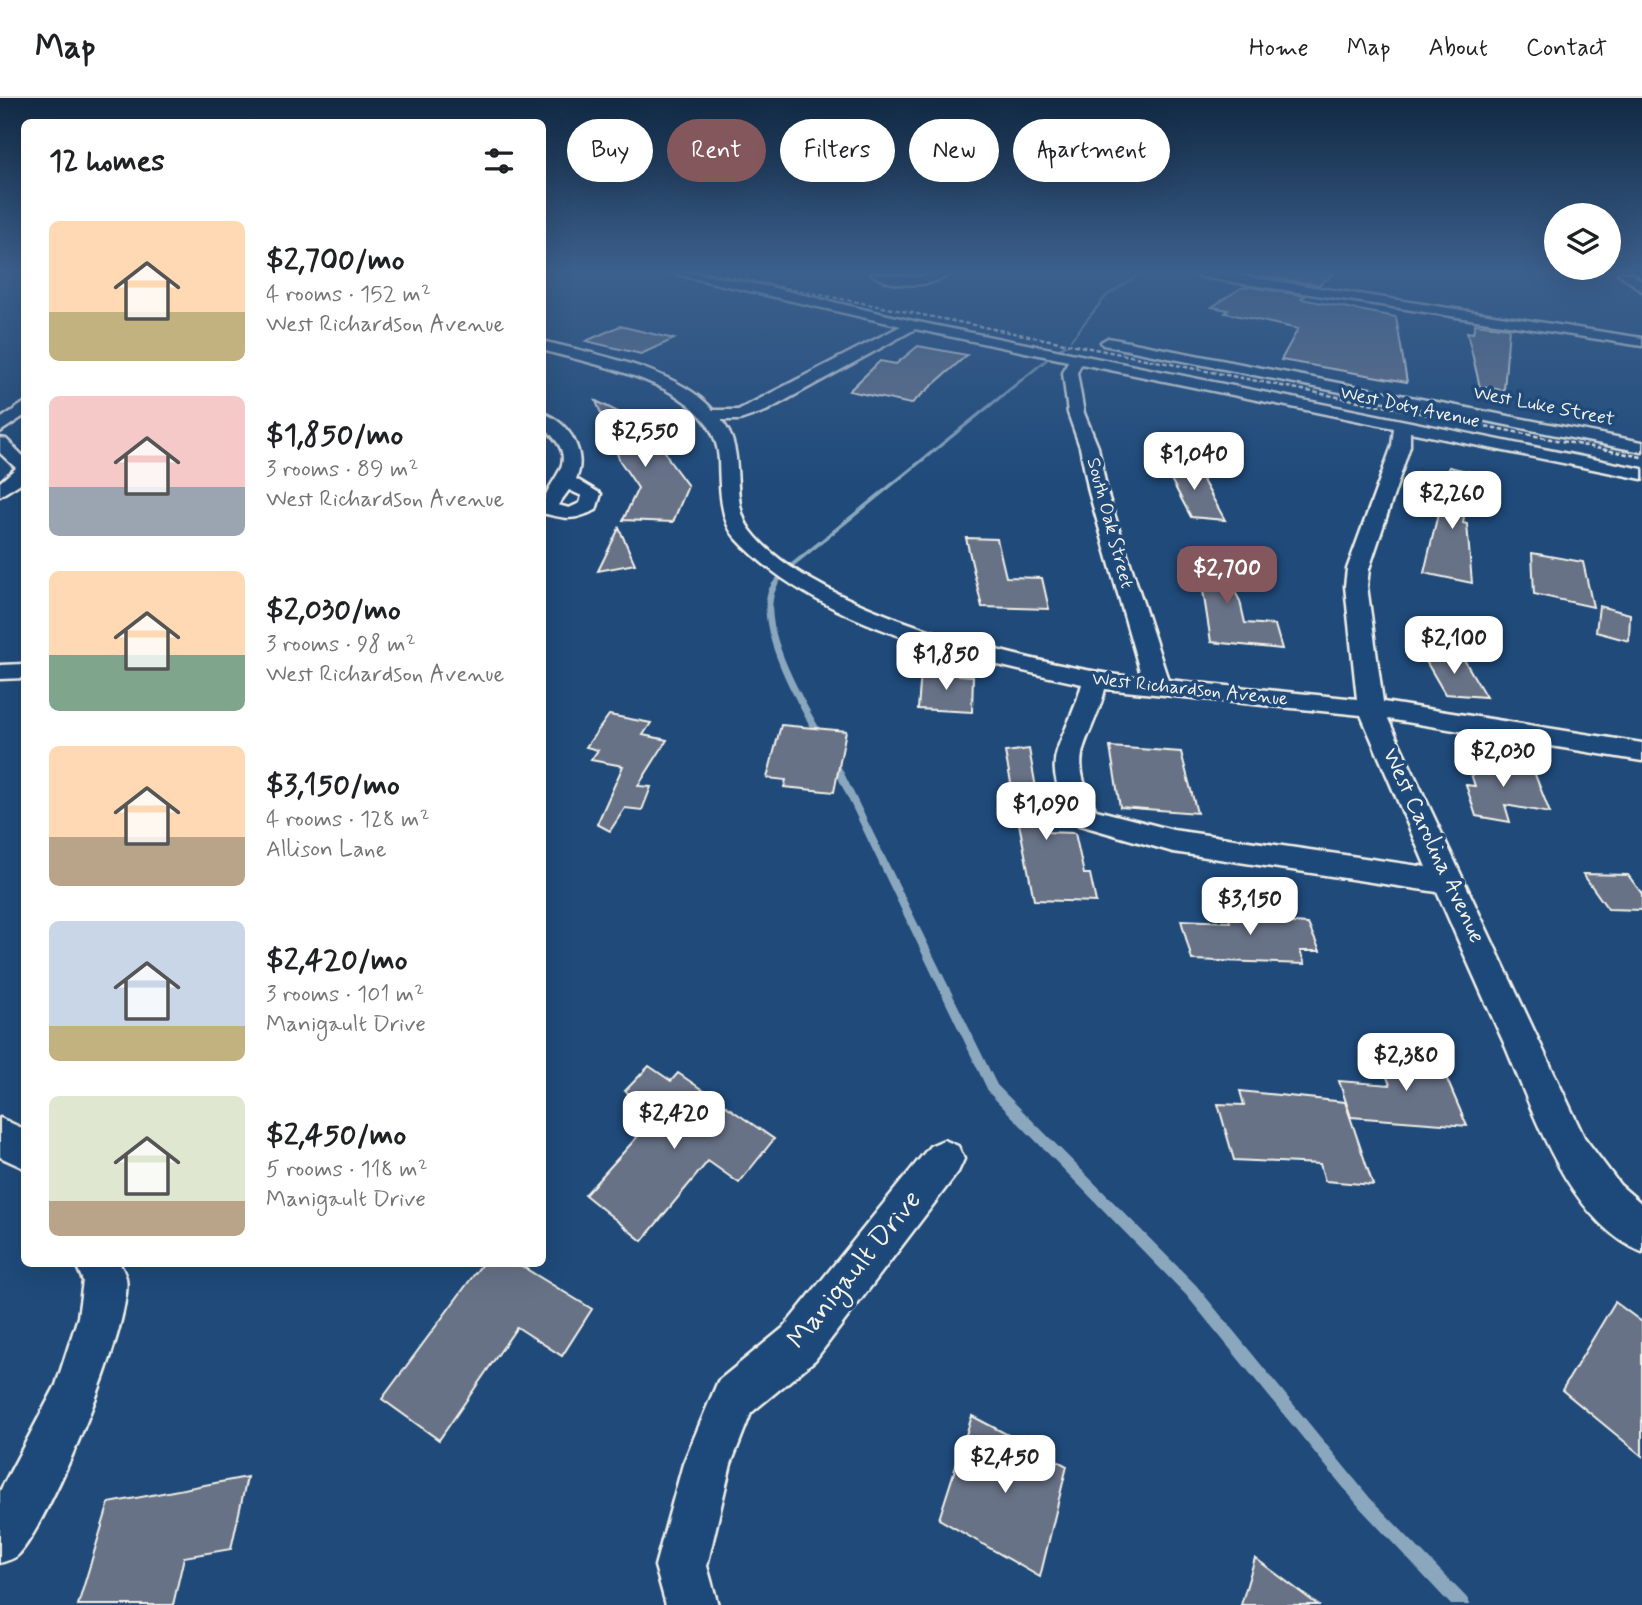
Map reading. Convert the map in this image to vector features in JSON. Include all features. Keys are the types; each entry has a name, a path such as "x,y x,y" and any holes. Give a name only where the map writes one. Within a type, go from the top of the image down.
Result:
{"street":[{"path":"709,415 740,415 760,408 879,343"},
{"name":"West Doty Avenue","path":"1004,343 1642,474"},
{"name":"West Luke Street","path":"1115,343 1642,447"},
{"name":"West Richardson Avenue","path":"546,346 683,391 709,415 720,429 727,445 730,495 740,531 776,567 834,602 873,618 1008,661 1095,680 1158,689 1241,694 1371,708 1642,752"},
{"name":"South Oak Street","path":"1076,358 1070,373 1076,413 1089,446 1098,492 1158,689"},
{"path":"0,427 21,410"},
{"name":"West Carolina Avenue","path":"1402,425 1401,446 1358,569 1356,586 1371,708 1570,1150 1605,1199 1642,1231"},
{"path":"550,431 570,446 570,467 566,481"},
{"path":"0,443 21,465"},
{"path":"0,489 14,482 21,472"},
{"path":"0,672 21,671"},
{"path":"1095,680 1091,699 1071,736 1066,762 1070,791 1086,817 1173,841 1449,882"},
{"path":"0,1136 21,1148"},
{"name":"Manigault Drive","path":"692,1605 681,1566 707,1464 734,1397 799,1344 944,1158"},
{"path":"0,1538 29,1490 76,1393 100,1317 105,1279 99,1267"}],"building":[{"path":"596,343 664,343 641,354"},
{"path":"1290,343 1400,343 1407,382 1281,360"},
{"path":"1470,343 1508,343 1504,390 1480,387"},
{"path":"918,346 967,355 911,404 849,391 880,361 896,364"},
{"path":"596,401 654,430 671,463 688,486 673,522 623,520 638,488 620,461"},
{"path":"1164,466 1195,466 1225,520 1191,517"},
{"path":"1449,467 1471,472 1463,523 1467,524 1472,583 1424,573"},
{"path":"619,528 635,564 598,571"},
{"path":"966,538 997,539 1006,577 1042,578 1049,609 982,607"},
{"path":"1184,548 1212,549 1240,601 1245,623 1275,625 1282,649 1211,642 1202,584"},
{"path":"1532,553 1583,562 1593,607 1534,594"},
{"path":"1599,606 1630,614 1629,641 1596,632"},
{"path":"1423,656 1463,658 1486,697 1445,694"},
{"path":"921,672 973,676 972,712 918,709"},
{"path":"609,715 651,723 643,735 667,740 638,786 651,787 642,810 625,808 610,831 597,824 623,766 591,760 598,750 586,747"},
{"path":"781,725 846,731 834,792 784,787 786,780 767,778"},
{"path":"1110,747 1181,752 1197,813 1120,807"},
{"path":"1029,749 1044,832 1075,833 1084,874 1090,874 1096,902 1034,900 1005,752"},
{"path":"1465,756 1532,767 1550,813 1505,805 1510,822 1476,816 1466,785 1475,786"},
{"path":"1583,874 1628,875 1642,894 1642,910 1608,909"},
{"path":"1225,905 1287,907 1293,923 1308,924 1320,951 1300,951 1305,964 1192,960 1181,920 1230,922"},
{"path":"1378,1053 1437,1056 1467,1126 1351,1117 1339,1081 1390,1085"},
{"path":"649,1066 671,1081 678,1073 774,1139 739,1183 708,1161 642,1241 585,1195 657,1115 625,1091"},
{"path":"1240,1091 1345,1102 1373,1185 1325,1181 1320,1164 1234,1160 1218,1104 1244,1105"},
{"path":"480,1267 523,1267 592,1309 562,1356 517,1327 439,1440 382,1399"},
{"path":"1615,1302 1642,1322 1642,1456 1562,1390"},
{"path":"972,1416 1067,1466 1040,1577 939,1519"},
{"path":"247,1477 231,1549 184,1557 173,1605 78,1605 109,1503"},
{"path":"1255,1558 1318,1605 1241,1605"}],"waterway":[{"path":"820,736 793,686 771,628 769,609 775,584 786,570 1065,345"},
{"path":"834,761 993,1089 1191,1290 1365,1503 1462,1605"}],"railway":[{"path":"1066,343 1642,457"}]}
